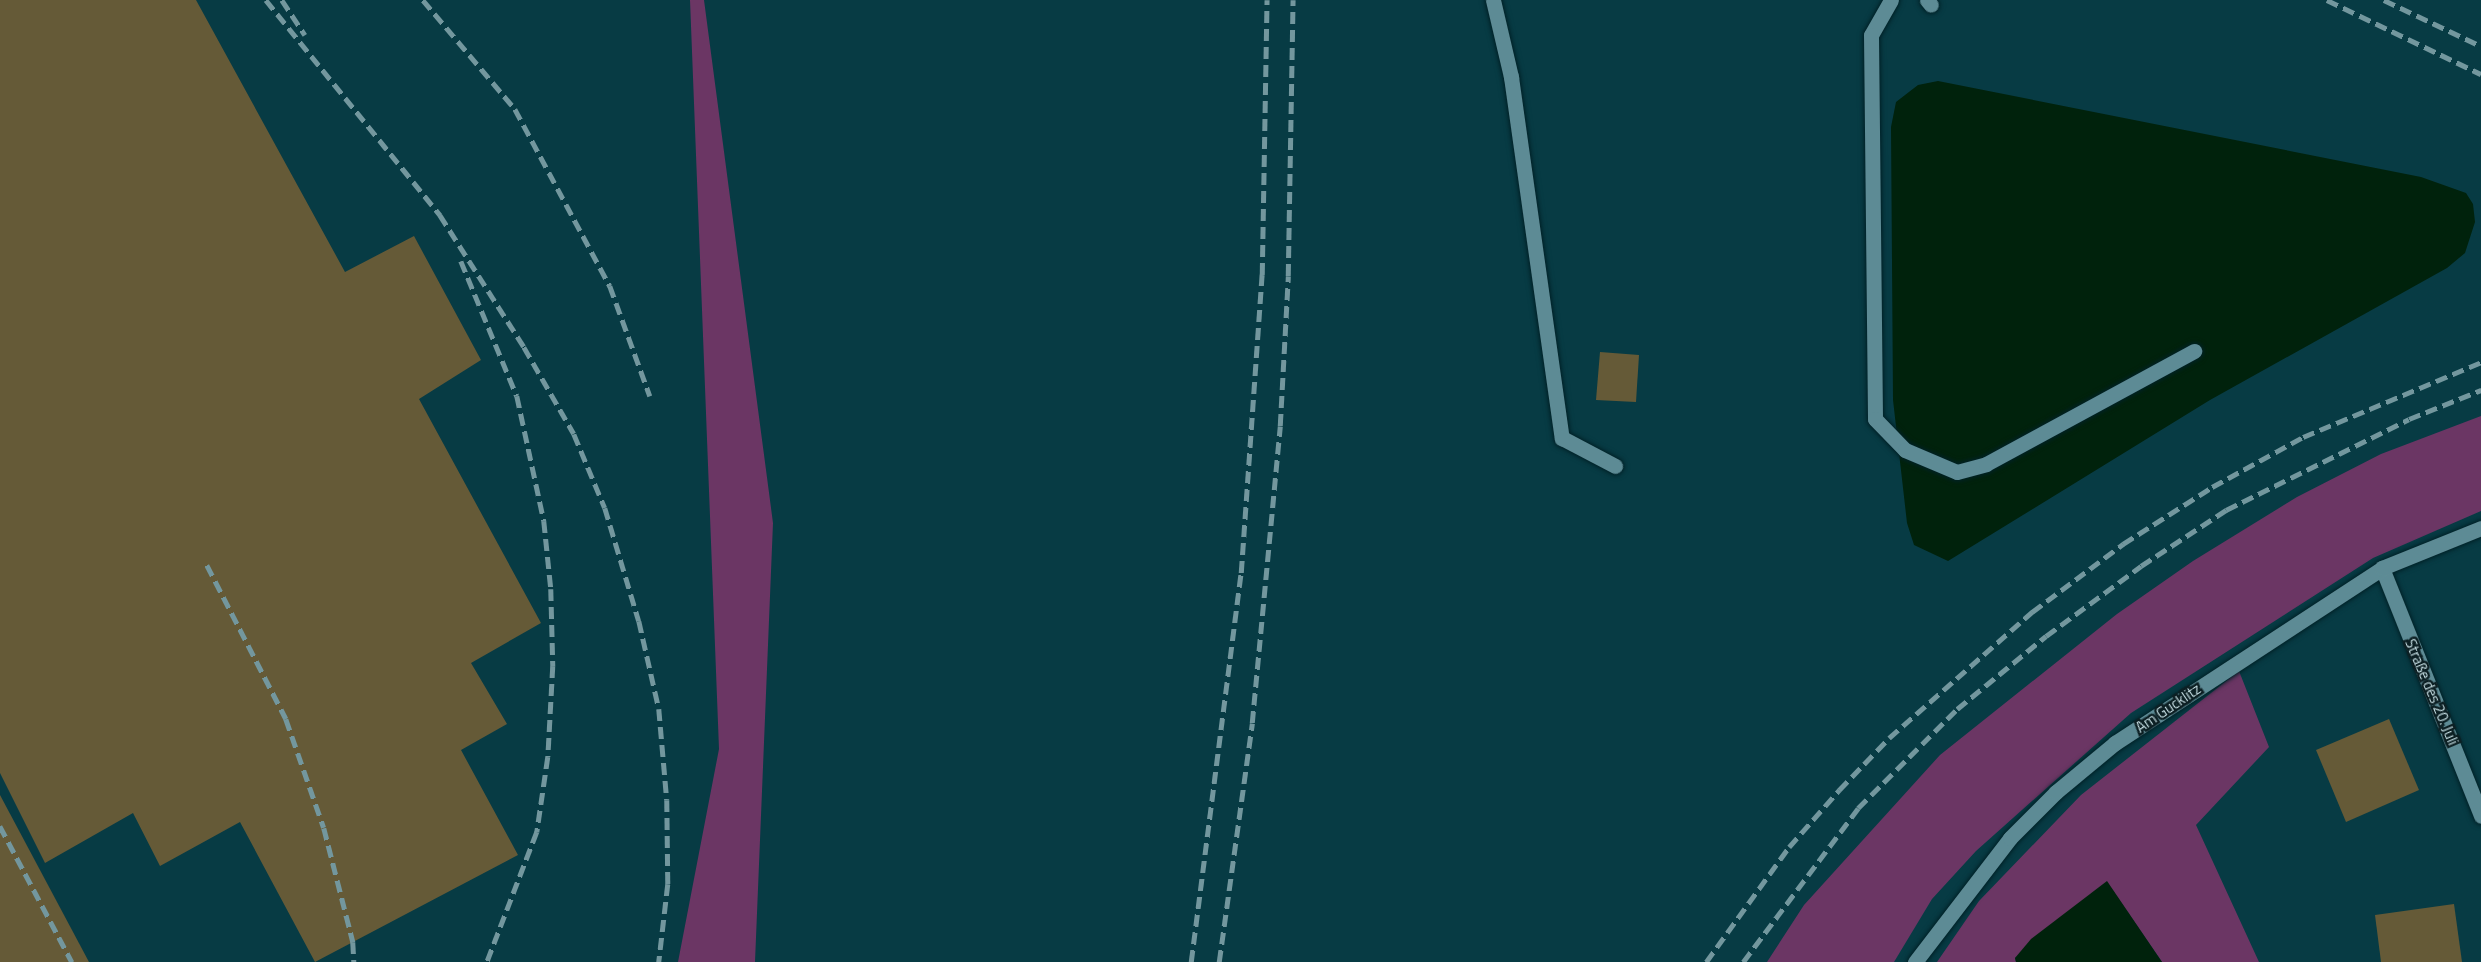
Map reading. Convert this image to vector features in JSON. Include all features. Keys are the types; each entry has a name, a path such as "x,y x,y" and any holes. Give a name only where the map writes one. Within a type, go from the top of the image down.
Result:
{"street":[{"path":"1493,0 1511,77 1563,438 1615,466"},
{"path":"1891,0 1871,35 1875,419 1905,450 1957,471 1986,464 2194,351"},
{"name":"Am Gucklitz","path":"1915,962 1974,880 2056,792 2115,743 2382,568 2481,528"},
{"name":"Straße des 20. Juli","path":"2382,568 2481,816"}],"shaded area":[{"path":"690,0 704,0 773,523 755,962 678,962 719,749"},
{"path":"1938,81 2421,177 2466,193 2473,204 2475,222 2465,253 2447,268 2210,400 1948,561 1914,545 1907,523 1893,400 1891,127 1896,102 1918,85"},
{"path":"2481,416 2481,511 2373,558 2131,713 1976,851 1932,899 1894,962 1767,962 1804,905 1940,755 2117,614 2193,561 2297,497 2381,454"},
{"path":"2239,671 2269,747 2196,825 2259,962 2162,962 2107,882 2015,958 2016,962 1937,962 1979,901 2081,795"},
{"path":"2107,881 2162,962 2016,962 2015,958 2031,939"}],"building":[{"path":"0,0 196,0 345,272 414,236 481,360 419,399 541,623 471,663 507,724 461,750 518,855 315,962 240,822 160,866 133,813 45,863 0,773"},
{"path":"1600,352 1639,355 1636,402 1596,400"},
{"path":"2389,719 2419,790 2346,822 2316,750"},
{"path":"0,795 89,962 0,962"},
{"path":"2454,904 2462,962 2381,962 2375,915"}],"railway":[{"path":"266,0 440,215 524,347 574,434 605,508 639,621 659,709 667,800 668,884 659,962"},
{"path":"282,0 305,35"},
{"path":"423,0 515,109 610,286 650,396"},
{"path":"1191,962 1241,573 1262,275 1267,0"},
{"path":"1219,962 1252,723 1280,426 1288,276 1293,0"},
{"path":"2327,0 2481,74"},
{"path":"2384,0 2481,46"},
{"path":"461,261 517,396 544,521 551,589 553,666 548,757 537,832 487,962"},
{"path":"1706,962 1789,847 1839,790 1889,738 2032,612 2123,544 2212,487 2303,437 2481,362"},
{"path":"1743,962 1858,808 1957,709 2046,636 2141,566 2226,510 2409,419 2481,390"},
{"path":"207,565 286,719 324,828 353,942 354,962"},
{"path":"0,826 72,962"}]}
